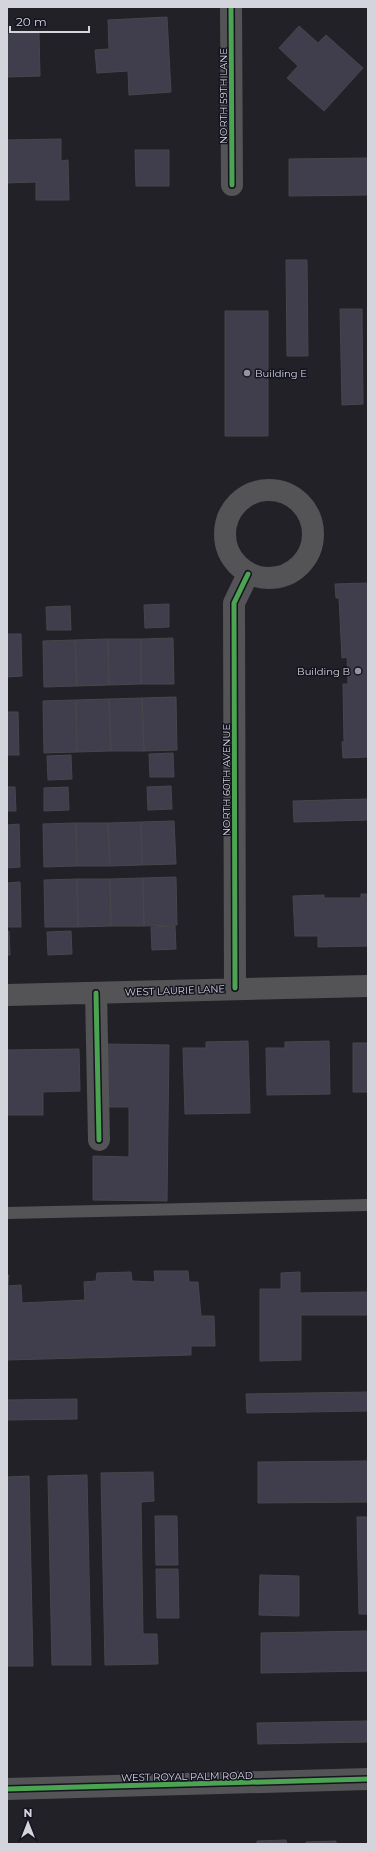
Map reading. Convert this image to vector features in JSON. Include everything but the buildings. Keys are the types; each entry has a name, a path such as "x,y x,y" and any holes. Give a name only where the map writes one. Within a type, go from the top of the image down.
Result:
{"street":[{"name":"NORTH 59TH LANE","path":"231,7 232,185"},
{"path":"268,490 281,491 293,497 302,504 308,514 312,525 313,537 311,548 306,559 297,569 286,575 273,579 260,578 248,574 238,566 230,556 225,544 224,531 227,518 234,507 243,498 255,492 268,490"},
{"name":"NORTH 60TH AVENUE","path":"235,988 234,603 248,574"},
{"name":"WEST LAURIE LANE","path":"7,995 235,988 368,986"},
{"path":"96,993 99,1140"},
{"name":"WEST ROYAL PALM ROAD","path":"7,1789 368,1779"}],"lane":[{"path":"7,1213 368,1205"}],"cycle path":[{"path":"231,7 232,185"},
{"path":"235,988 234,603 248,574"},
{"path":"96,993 99,1140"},
{"path":"7,1789 368,1779"}],"place":[{"name":"Building E","path":"247,373"},
{"name":"Building B","path":"358,671"}]}
